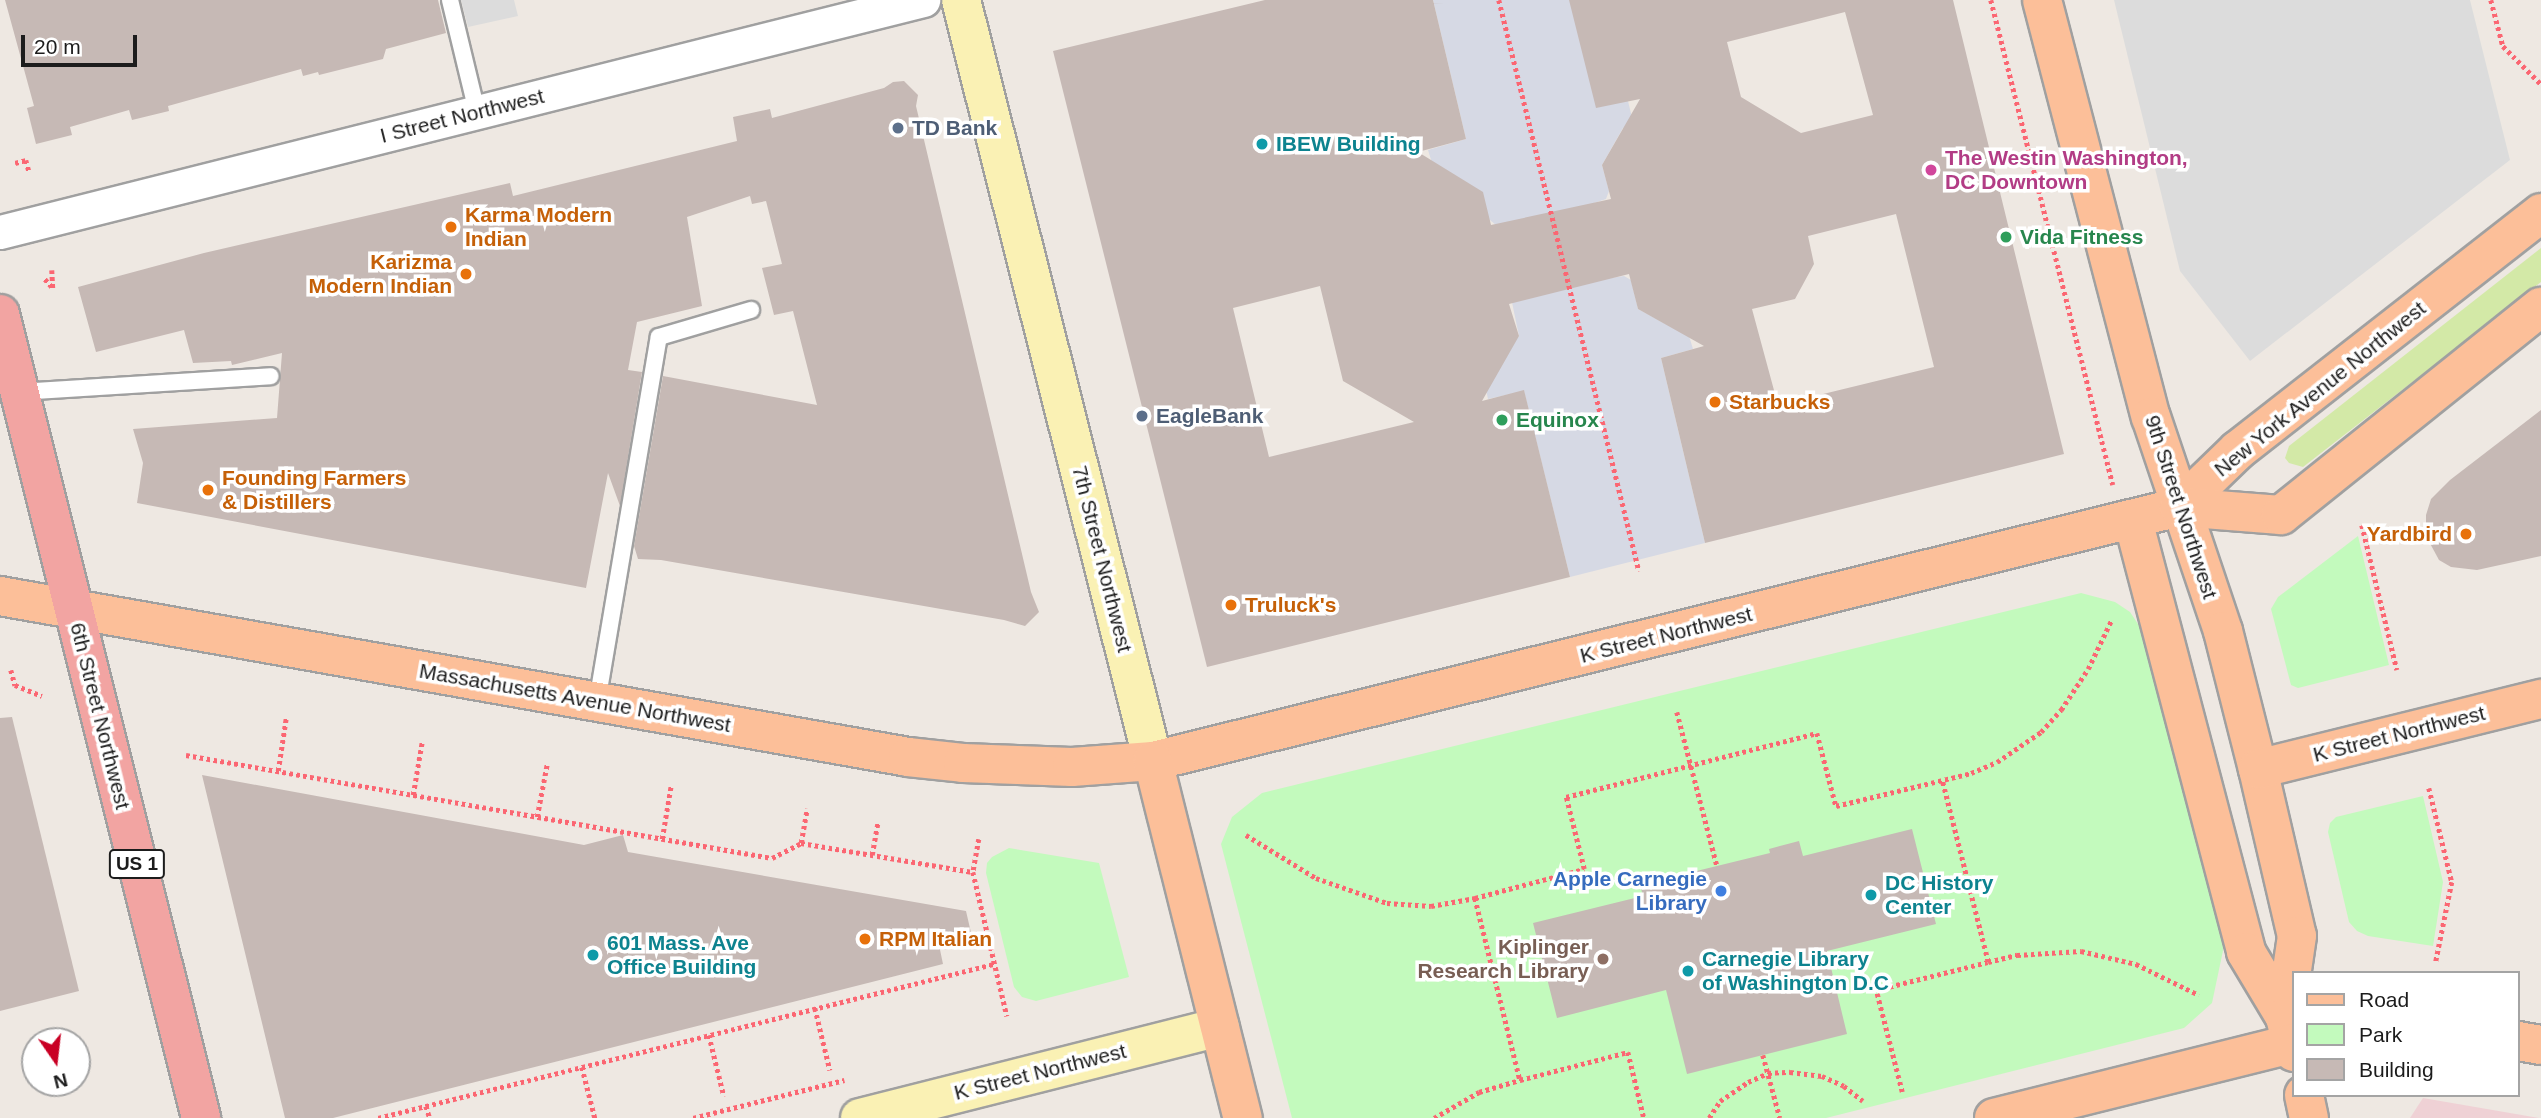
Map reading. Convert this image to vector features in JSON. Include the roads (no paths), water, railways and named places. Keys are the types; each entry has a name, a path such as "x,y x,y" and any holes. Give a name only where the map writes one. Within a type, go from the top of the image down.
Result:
{"highway":[{"name":"6th Street Northwest","path":"0,314 201,1118"}],"main road":[{"name":"7th Street Northwest","path":"961,0 1243,1118"},
{"name":"9th Street Northwest","path":"2042,0 2121,307 2179,507 2223,632 2297,936 2295,971"},
{"name":"New York Avenue Northwest","path":"2179,507 2238,450 2541,213"},
{"name":"New York Avenue Northwest","path":"2179,507 2281,515 2541,307"},
{"name":"K Street Northwest","path":"1153,761 2179,507"},
{"path":"1994,1118 2291,1039 2246,952 2133,520"},
{"name":"Massachusetts Avenue Northwest","path":"0,596 908,757 963,763 1072,767 1153,761"},
{"name":"K Street Northwest","path":"2258,769 2541,699"},
{"name":"K Street Northwest","path":"860,1118 1220,1027"},
{"path":"2520,1041 2541,1045"},
{"path":"2304,1097 2309,1118"}],"street":[{"name":"I Street Northwest","path":"0,232 923,0"}],"lane":[{"path":"450,0 477,112"},
{"path":"597,702 659,337 751,310"},
{"path":"19,392 270,376"}],"place":[{"name":"TD Bank","path":"898,128"},
{"name":"IBEW Building","path":"1262,144"},
{"name":"The Westin Washington, DC Downtown","path":"1931,170"},
{"name":"Karma Modern Indian","path":"451,227"},
{"name":"Vida Fitness","path":"2006,237"},
{"name":"Karizma Modern Indian","path":"466,274"},
{"name":"Starbucks","path":"1715,402"},
{"name":"EagleBank","path":"1142,416"},
{"name":"Equinox","path":"1502,420"},
{"name":"Founding Farmers & Distillers","path":"208,490"},
{"name":"Yardbird","path":"2466,534"},
{"name":"Truluck's","path":"1231,605"},
{"name":"Apple Carnegie Library","path":"1721,891"},
{"name":"DC History Center","path":"1871,895"},
{"name":"RPM Italian","path":"865,939"},
{"name":"601 Mass. Ave Office Building","path":"593,955"},
{"name":"Kiplinger Research Library","path":"1603,959"},
{"name":"Carnegie Library of Washington D.C","path":"1688,971"}]}
